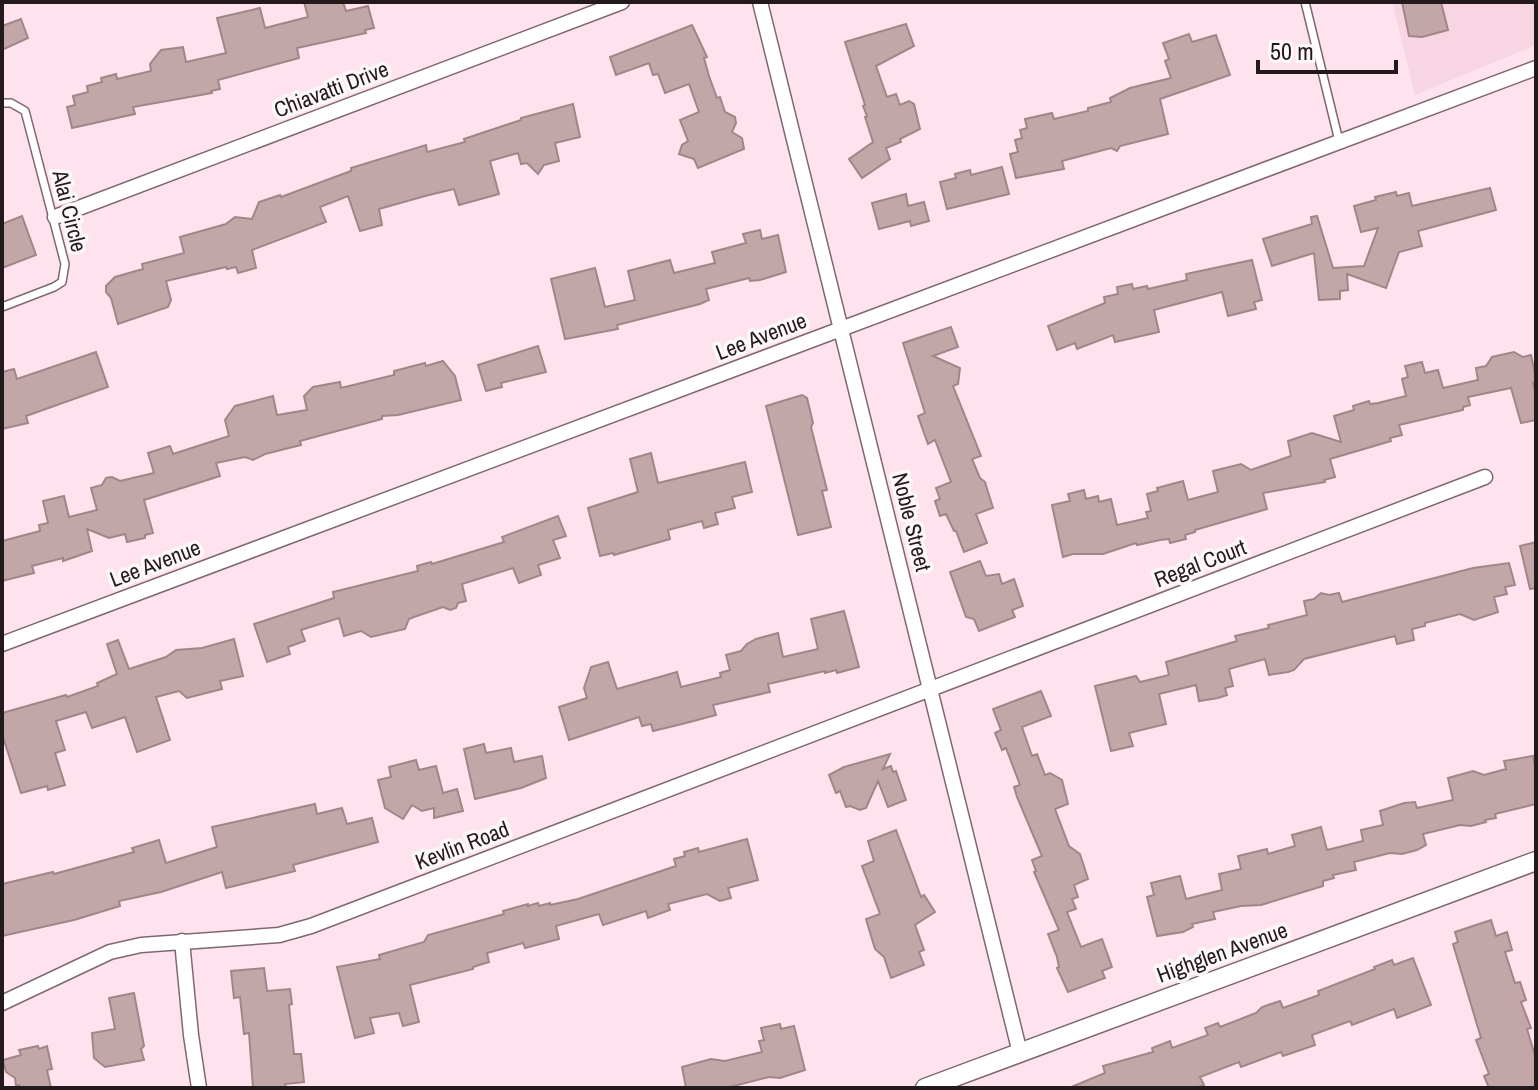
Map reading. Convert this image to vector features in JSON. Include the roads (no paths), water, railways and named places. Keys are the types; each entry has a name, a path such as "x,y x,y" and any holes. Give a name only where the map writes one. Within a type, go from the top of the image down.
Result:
{"street":[{"name":"Chiavatti Drive","path":"55,217 622,2"},
{"name":"Noble Street","path":"760,2 1020,1053"},
{"name":"Lee Avenue","path":"2,644 1536,68"},
{"name":"Regal Court","path":"931,690 1485,477"},
{"name":"Kevlin Road","path":"2,1003 110,952 182,941 279,935 311,926 931,690"},
{"name":"Highglen Avenue","path":"925,1088 1536,861"},
{"path":"182,941 199,1088"}],"lane":[{"path":"1305,2 1339,141"},
{"name":"Alai Circle","path":"2,103 11,103 25,111 65,264 62,282 2,307"}]}
